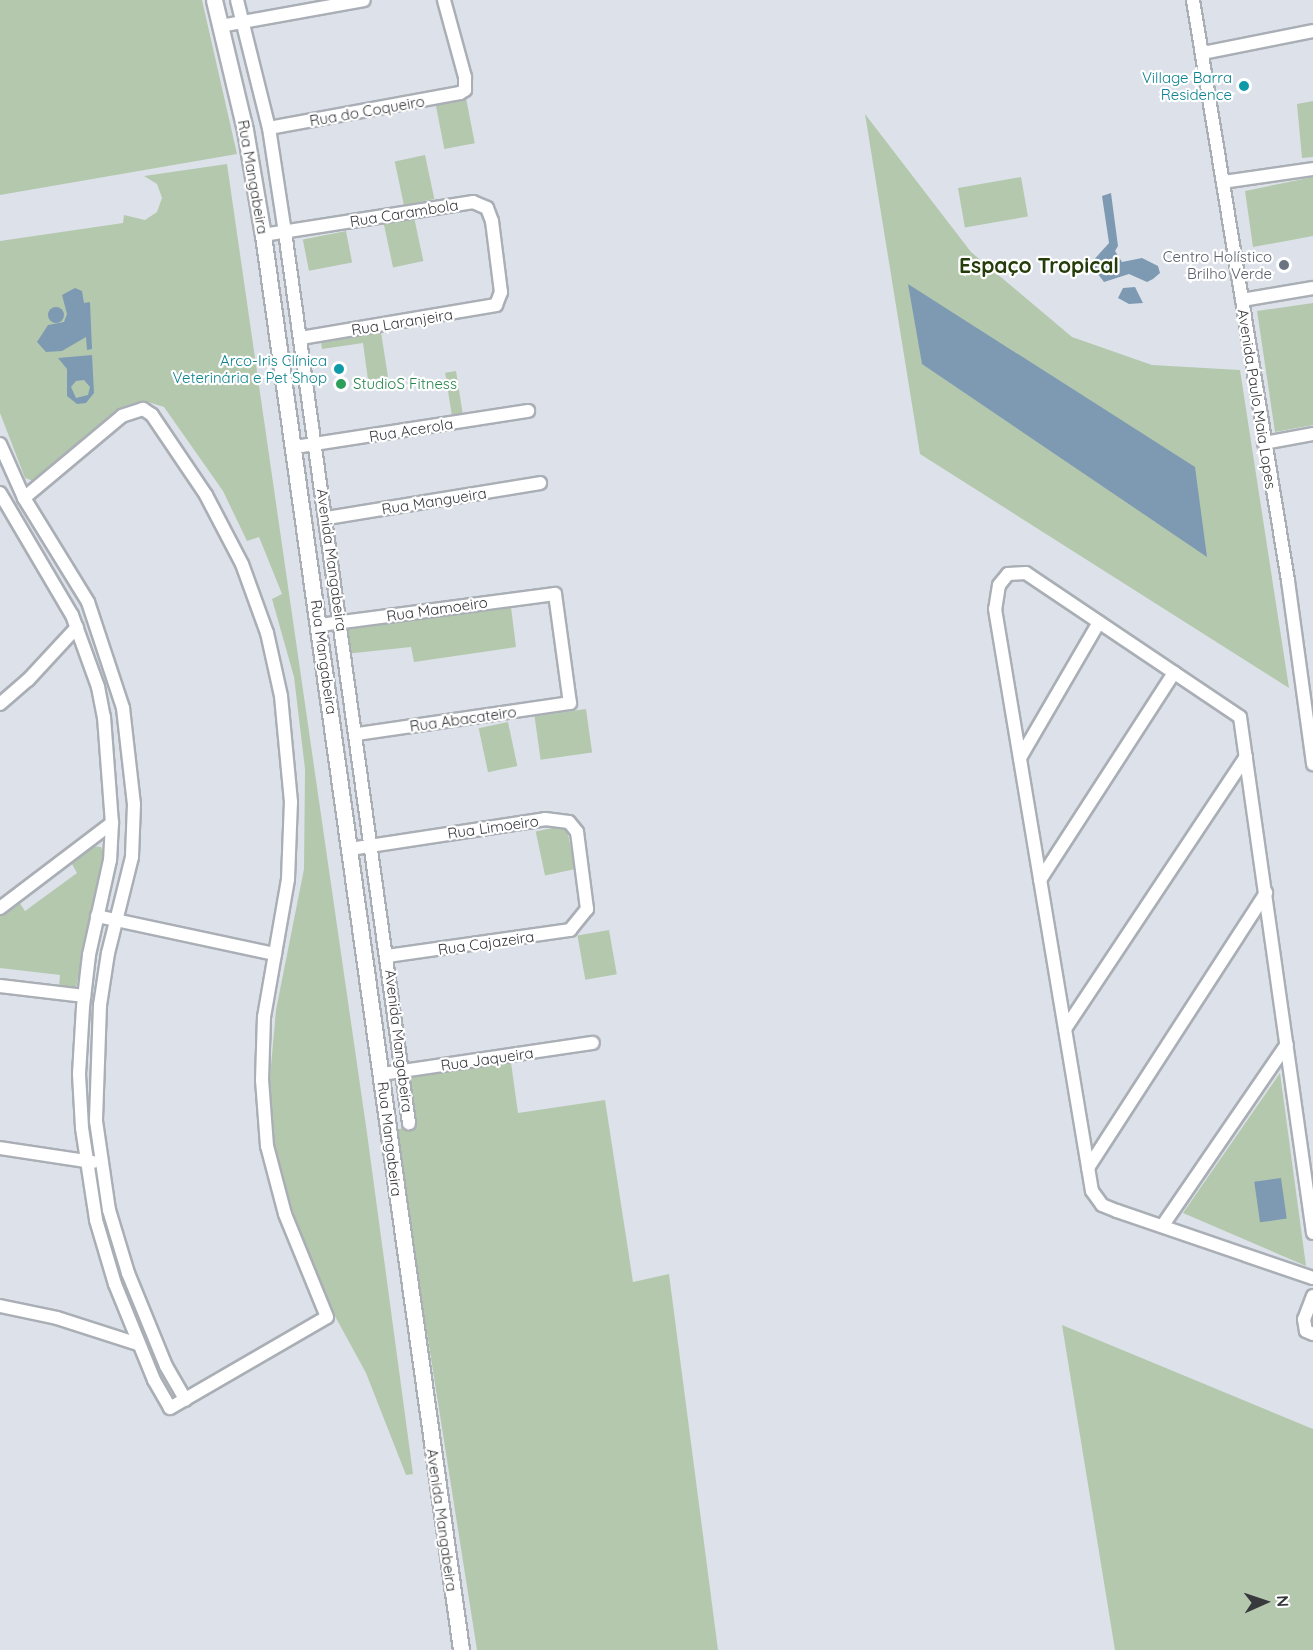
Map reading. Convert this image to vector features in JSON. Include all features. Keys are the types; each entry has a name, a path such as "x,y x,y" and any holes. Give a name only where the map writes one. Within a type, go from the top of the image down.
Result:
{"street":[{"name":"Rua Mangabeira","path":"214,0 245,130 263,235 320,624 413,1318"},
{"name":"Avenida Mangabeira","path":"237,0 269,128 285,232 373,844 409,1123"},
{"path":"220,26 364,0"},
{"name":"Rua do Coqueiro","path":"269,128 455,96 465,90 465,77 444,0"},
{"name":"Avenida Paulo Maia Lopes","path":"1193,0 1242,300 1313,764"},
{"path":"1203,53 1313,31"},
{"path":"1223,182 1313,169"},
{"name":"Rua Carambola","path":"263,235 481,203 492,221 500,300"},
{"path":"1242,300 1313,288"},
{"name":"Rua Laranjeira","path":"301,338 489,308 500,300"},
{"path":"0,493 52,577 76,627 104,717 112,823 110,860 97,916 84,996 79,1074 86,1162 96,1220 138,1344 170,1408 327,1317 285,1214 267,1146 262,1080 264,1017 288,879 291,802 281,696 267,633 249,584 206,495 160,423 143,409 122,416 24,498"},
{"name":"Rua Acerola","path":"295,447 528,411"},
{"path":"1264,443 1313,434"},
{"path":"1,450 24,498 88,602 123,708 134,804 132,857 108,953 97,1046 96,1121 100,1161 128,1272 166,1366 186,1400"},
{"name":"Rua Mangueira","path":"327,518 540,483"},
{"path":"1313,1233 1308,1154 1287,1044 1240,717 1026,573 1008,574 999,585 995,609 1092,1191 1102,1205 1313,1278"},
{"name":"Rua Mamoeiro","path":"320,624 555,594 570,703"},
{"path":"1020,758 1098,622"},
{"path":"0,704 35,673 76,627"},
{"path":"1040,880 1174,673"},
{"name":"Rua Abacateiro","path":"357,734 570,703"},
{"path":"104,717 123,708"},
{"path":"1065,1029 1246,758"},
{"name":"Rua Limoeiro","path":"350,849 545,819 569,822 578,832 588,894 587,909 581,921"},
{"path":"0,908 112,823"},
{"path":"1088,1168 1266,893"},
{"path":"97,916 118,918 275,954"},
{"name":"Rua Cajazeira","path":"388,956 557,933 581,921"},
{"path":"0,986 84,996"},
{"name":"Rua Jaqueira","path":"382,1074 593,1043"},
{"path":"1163,1225 1287,1044"},
{"path":"0,1148 86,1162 100,1161"},
{"path":"1313,1296 1304,1319 1306,1332 1313,1334"},
{"path":"0,1306 57,1318 138,1344"},
{"name":"Avenida Mangabeira","path":"413,1318 462,1650"}],"green space":[{"path":"0,0 202,0 237,154 0,195"},
{"path":"466,98 475,143 444,149 436,104"},
{"path":"1313,101 1313,157 1302,158 1297,104"},
{"path":"865,114 971,252 1072,337 1152,365 1240,370 1289,688 920,454"},
{"path":"425,155 434,199 404,205 395,161"},
{"path":"227,164 367,1133 413,1474 406,1475 366,1373 313,1276 286,1209 273,1153 269,1089 276,1010 304,869 305,769 294,677 272,599 282,594 259,537 247,541 223,491 164,407 145,401 125,406 36,482 25,478 0,413 0,241 123,223 124,215 145,220 157,212 162,198 157,184 144,176"},
{"path":"1021,177 1028,216 965,228 958,188"},
{"path":"1313,177 1313,236 1253,247 1245,191"},
{"path":"414,217 423,261 393,267 384,223"},
{"path":"346,231 352,262 309,271 303,239"},
{"path":"1313,303 1313,425 1275,432 1257,311"},
{"path":"381,332 388,377 368,380 363,343 322,349 321,342"},
{"path":"456,371 463,413 452,415 445,373"},
{"path":"510,599 516,647 414,662 411,647 345,654 341,622"},
{"path":"586,709 592,753 541,760 535,716"},
{"path":"508,722 517,766 488,772 479,728"},
{"path":"566,825 575,869 545,875 536,831"},
{"path":"93,846 101,847 104,855 76,988 59,988 60,975 0,968 0,912 19,902 25,911 77,873 72,864"},
{"path":"609,930 617,974 585,980 577,936"},
{"path":"510,1055 518,1113 605,1100 633,1282 669,1274 718,1650 477,1650 395,1130 409,1127 402,1071"},
{"path":"1280,1073 1306,1266 1183,1213"},
{"path":"1062,1325 1313,1429 1313,1650 1115,1650"}],"water":[{"path":"1111,193 1118,246 1115,251 1122,262 1142,258 1158,266 1160,273 1147,282 1129,274 1104,282 1090,264 1109,243 1102,196"},
{"path":"908,284 1195,467 1207,557 922,364"},
{"path":"1135,287 1143,303 1129,304 1118,298 1123,288"},
{"path":"75,288 82,291 84,303 90,302 92,349 87,350 86,337 62,351 46,352 37,342 48,325 64,322 67,314 62,295"},
{"path":"53,307 59,307 64,315 62,321 53,323 48,318 48,312"},
{"path":"92,355 94,393 86,403 77,404 67,396 67,369 58,358","holes":["84,380 90,387 88,395 76,398 71,387 76,381"]},
{"path":"1281,1178 1287,1219 1260,1222 1254,1182"}],"place":[{"name":"Village Barra Residence","path":"1244,86"},
{"name":"Centro Holístico Brilho Verde","path":"1284,265"},
{"name":"Arco-Iris Clínica Veterinária e Pet Shop","path":"339,369"},
{"name":"StudioS Fitness","path":"341,384"}],"district":[{"name":"Espaço Tropical","path":"1039,265"}]}
